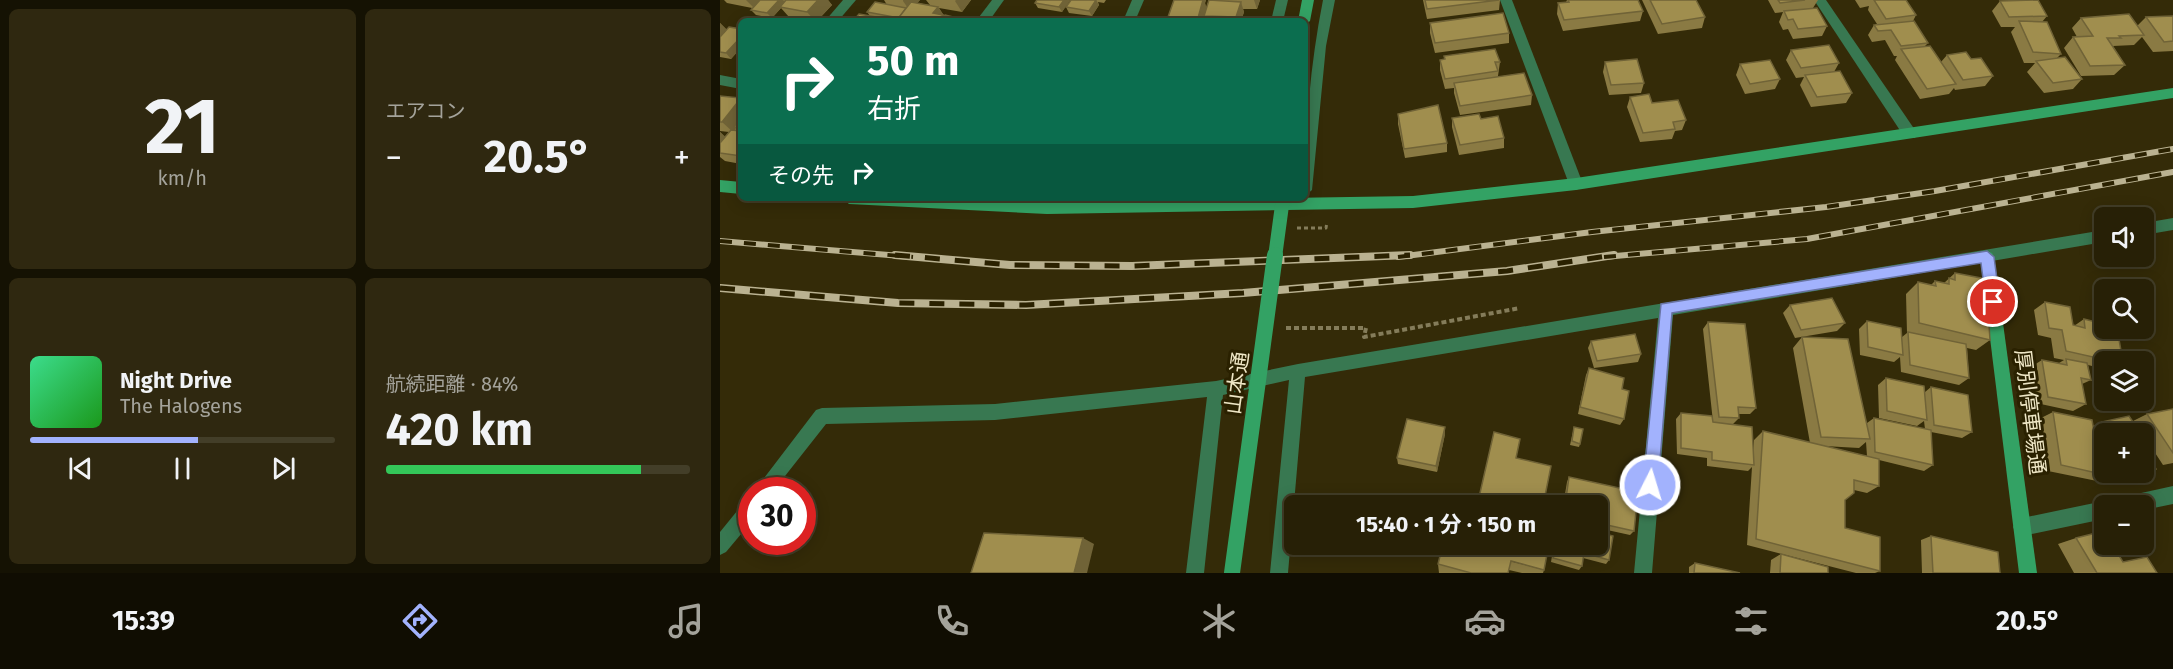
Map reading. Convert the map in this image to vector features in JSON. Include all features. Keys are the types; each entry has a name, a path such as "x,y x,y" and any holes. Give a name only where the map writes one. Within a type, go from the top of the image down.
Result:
{"street":[{"path":"834,18 850,0"},
{"path":"984,18 998,0"},
{"path":"1130,18 1138,0"},
{"path":"1277,18 1282,0"},
{"path":"1305,18 1308,0"},
{"path":"1308,159 1320,46 1329,0"},
{"path":"1506,0 1576,184"},
{"path":"1820,0 1910,134"},
{"path":"720,80 738,83"},
{"path":"1308,197 1413,202 1576,184 2173,93"},
{"path":"720,186 738,188"},
{"path":"969,201 1049,203 1246,201"},
{"name":"山本通","path":"1232,573 1283,201"},
{"path":"2154,227 2173,224"},
{"path":"774,477 822,416 995,412 1216,389 1298,371 2094,238"},
{"name":"厚別停車場通","path":"1987,257 2028,573"},
{"path":"1643,573 1666,308"},
{"path":"1279,573 1298,371"},
{"path":"1195,573 1216,389"},
{"path":"2154,499 2173,495"},
{"path":"2022,527 2094,512"},
{"path":"720,546 738,524"}],"path":[{"path":"1275,328 1366,328 1364,337 1520,308"}],"building":[{"path":"760,0 779,0 767,13 751,10"},
{"path":"786,0 818,0 807,12 780,7"},
{"path":"1037,0 1064,0 1059,7 1035,3"},
{"path":"1071,0 1096,0 1089,11 1066,7"},
{"path":"1174,0 1203,0 1198,18 1168,17"},
{"path":"1209,0 1241,2 1236,17 1204,16"},
{"path":"1425,0 1499,0 1427,9"},
{"path":"1568,0 1638,0 1643,11 1564,20 1558,3 1569,2"},
{"path":"1650,0 1696,0 1705,17 1662,24"},
{"path":"1778,0 1805,0 1780,3"},
{"path":"1874,0 1906,0 1916,15 1886,19"},
{"path":"2038,0 2047,16 2009,17 2000,1"},
{"path":"875,2 906,8 899,18 867,12"},
{"path":"911,2 938,7 933,13 943,15 940,18 898,18"},
{"path":"1817,8 1827,26 1798,29 1793,19 1788,20 1784,11"},
{"path":"1503,13 1509,33 1435,43 1430,23"},
{"path":"859,14 882,18 856,18"},
{"path":"2129,14 2144,35 2107,38 2125,65 2090,66 2073,37 2093,36 2081,18"},
{"path":"2173,16 2173,41 2164,42 2146,17"},
{"path":"1914,21 1928,43 1901,46 1891,30 1878,31 1874,25"},
{"path":"2019,21 2047,22 2061,54 2033,52"},
{"path":"729,27 738,28 738,40 726,53 720,52 720,37"},
{"path":"1829,45 1839,63 1801,68 1791,50"},
{"path":"1930,46 1956,84 1927,89 1901,49"},
{"path":"1495,49 1500,62 1495,62 1498,71 1445,79 1440,60 1445,59 1444,56"},
{"path":"1966,52 1971,59 1981,58 1993,76 1963,80 1947,55"},
{"path":"2065,57 2082,79 2053,83 2036,61"},
{"path":"1637,59 1644,83 1611,85 1605,62"},
{"path":"1770,60 1780,79 1750,84 1740,64"},
{"path":"1840,71 1852,93 1817,97 1805,75"},
{"path":"1524,73 1532,95 1460,106 1454,83"},
{"path":"1649,94 1652,103 1678,100 1686,120 1673,122 1675,129 1643,133 1630,97"},
{"path":"720,96 738,98 738,102 720,122"},
{"path":"1438,105 1447,143 1404,149 1398,114"},
{"path":"1479,114 1481,119 1498,116 1504,138 1460,145 1452,118"},
{"path":"731,130 738,131 738,156 720,153 720,143"},
{"path":"1955,273 1986,279 1990,340 1919,323 1918,282 1936,286 1935,281 1949,284 1949,278 1955,280"},
{"path":"1832,298 1845,323 1801,330 1790,305"},
{"path":"2045,302 2070,307 2073,325 2085,328 2084,319 2094,322 2094,339 2119,339 2121,351 2094,351 2094,357 2066,351 2062,330 2049,328"},
{"path":"1867,321 1901,328 1903,355 1868,347"},
{"path":"1708,322 1745,324 1756,408 1738,407 1739,418 1719,417"},
{"path":"1908,332 1966,344 1969,378 1910,365"},
{"path":"1635,334 1641,354 1597,361 1591,341"},
{"path":"1802,337 1848,339 1870,439 1821,437"},
{"path":"2066,359 2087,363 2091,380 2081,378 2086,404 2048,397 2042,360 2067,365"},
{"path":"1589,368 1624,378 1622,389 1629,391 1624,419 1580,407"},
{"path":"1886,378 1924,386 1927,420 1887,411"},
{"path":"1931,387 1968,395 1972,432 1934,425"},
{"path":"2173,409 2173,453 2154,423 2147,414"},
{"path":"2053,412 2092,420 2094,472 2061,465"},
{"path":"1681,413 1712,416 1713,422 1752,427 1754,465 1712,460 1712,452 1681,448"},
{"path":"2129,416 2134,423 2103,423"},
{"path":"1874,418 1931,430 1933,465 1875,452"},
{"path":"1407,419 1445,427 1436,466 1397,458"},
{"path":"1574,427 1583,429 1580,444 1572,441"},
{"path":"1763,431 1879,459 1879,486 1854,480 1854,493 1845,500 1845,528 1880,537 1880,571 1756,539"},
{"path":"1494,432 1520,439 1516,458 1551,466 1545,495 1480,495"},
{"path":"1569,477 1638,492 1634,531 1608,525 1608,495 1567,495"},
{"path":"984,533 1083,538 1074,573 971,573"},
{"path":"2094,534 2094,555 2119,555 2123,562 2147,557 2157,573 2097,573 2076,538"},
{"path":"1608,535 1613,536 1609,560 1591,555 1608,555"},
{"path":"1931,536 1998,552 2000,573 1933,573"},
{"path":"1781,554 1828,567 1828,573 1780,573"},
{"path":"1440,555 1547,555 1544,570 1511,561 1508,573 1471,573 1438,564"},
{"path":"1554,555 1584,555 1582,566 1553,558"},
{"path":"1695,563 1740,573 1694,573"}],"railway":[{"path":"1398,257 1592,232 1826,207 1935,191 2173,149"},
{"path":"1604,257 1807,239 2173,172"},
{"path":"720,241 913,257"},
{"path":"895,255 1010,265 1132,266 1410,255"},
{"path":"720,288 898,303 1026,305 1243,293 1507,271 1614,255"}],"route":[{"path":"1650,485 1666,308 1987,257 1993,302"}]}
